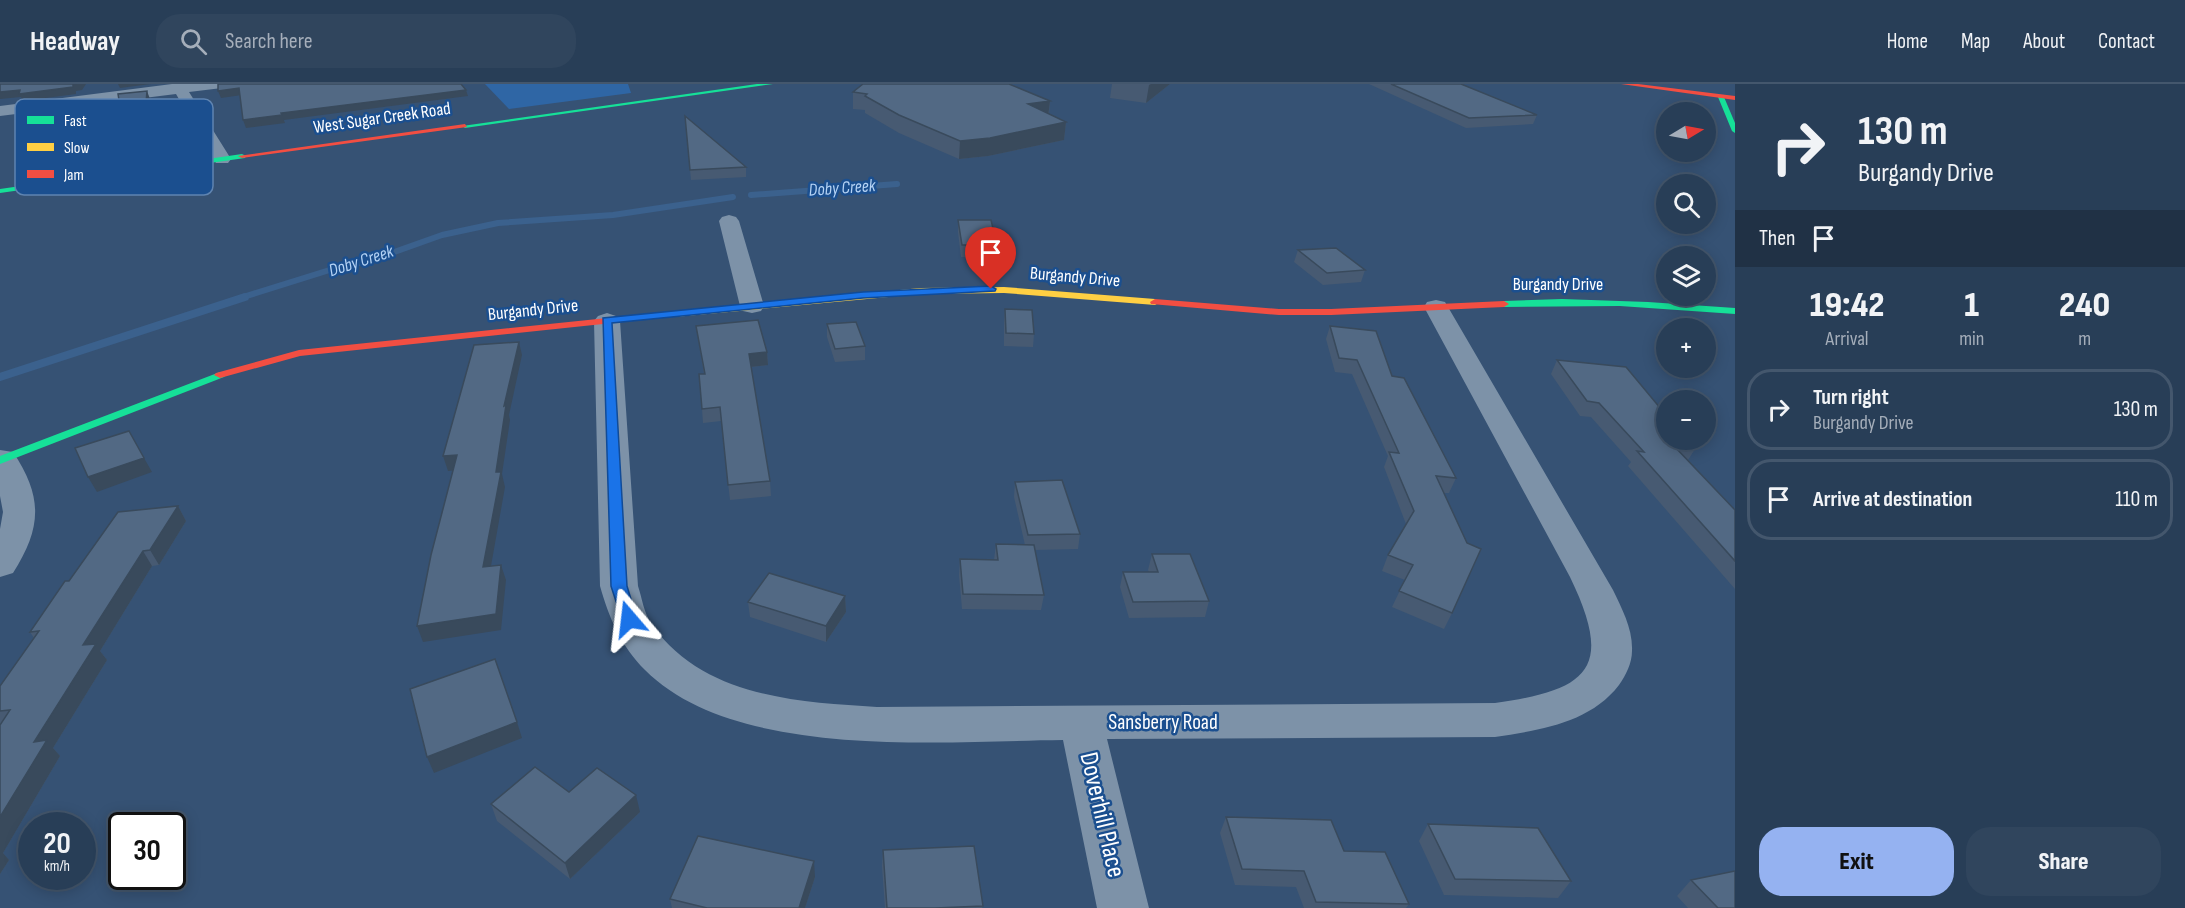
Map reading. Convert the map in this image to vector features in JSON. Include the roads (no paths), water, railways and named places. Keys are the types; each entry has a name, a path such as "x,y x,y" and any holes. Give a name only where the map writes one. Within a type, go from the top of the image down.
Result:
{"street":[{"path":"86,99 179,86 222,84"},
{"name":"West Sugar Creek Road","path":"213,160 770,84"},
{"path":"1624,84 1730,96 1735,131"},
{"path":"1694,84 1735,89"},
{"path":"179,86 187,99"},
{"path":"0,111 15,109"},
{"path":"213,144 222,159"},
{"name":"West Sugar Creek Road","path":"0,191 15,189"},
{"path":"729,220 752,306"},
{"name":"Burgandy Drive","path":"1,459 225,373 280,357 316,350 863,295 978,289 1279,312 1331,312 1556,300 1735,310"},
{"name":"Sansberry Road","path":"607,321 619,586 629,619 638,634 665,664 690,683 736,704 809,720 877,724 1495,720 1546,713 1566,706 1583,695 1607,669 1613,641 1606,617 1576,555 1436,307"},
{"path":"0,565 12,546 21,519 18,496 1,459"},
{"name":"Doverhill Place","path":"1081,722 1123,908"}],"waterway":[{"name":"Doby Creek","path":"751,195 897,184"},
{"name":"Doby Creek","path":"240,298 336,268 369,261 442,235 498,223 613,215 733,197"},
{"name":"Doby Creek","path":"0,377 245,297"}]}
